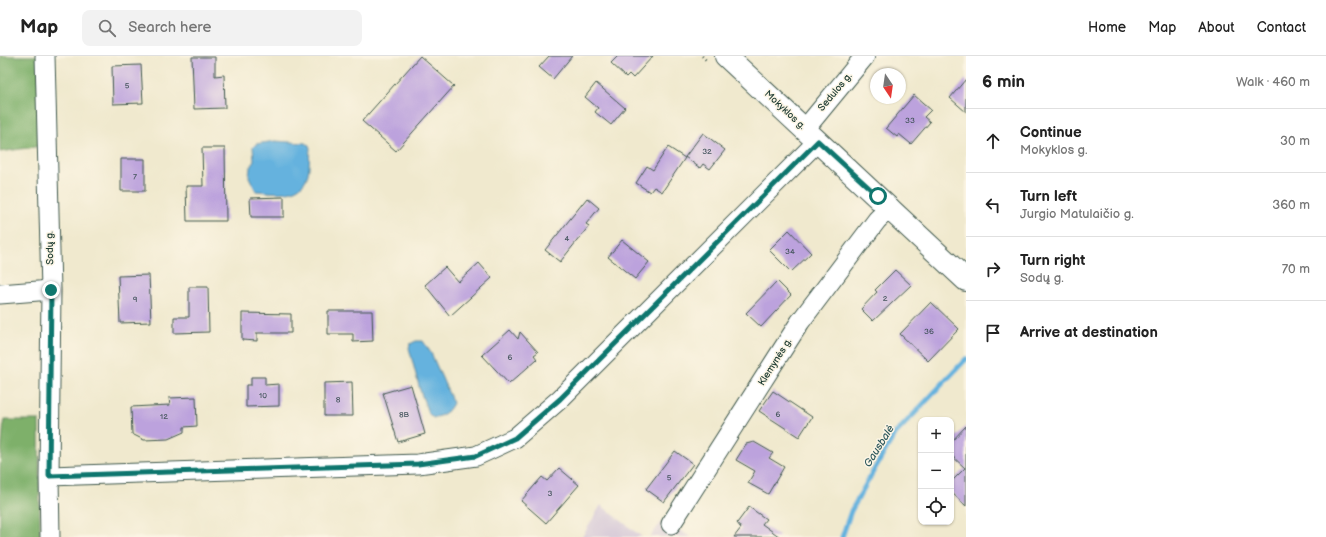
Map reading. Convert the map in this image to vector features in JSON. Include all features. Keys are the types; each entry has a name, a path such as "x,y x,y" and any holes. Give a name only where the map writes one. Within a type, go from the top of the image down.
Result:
{"main road":[{"name":"Mokyklos g.","path":"726,56 890,207 966,280"}],"street":[{"name":"Sodų g.","path":"45,56 51,290 49,476 50,537"},
{"name":"Sedulos g.","path":"49,476 418,464 476,456 515,438 560,399 811,135 866,56"},
{"name":"Klemynės g.","path":"671,524 800,322 877,220 890,207"},
{"path":"0,294 51,290"}],"shaded area":[{"path":"601,505 642,537 582,537"},
{"path":"663,520 691,537 650,537"}],"green space":[{"path":"0,56 38,56 41,146 0,152"},
{"path":"4,420 39,420 40,537 0,537 0,468"}],"water":[{"path":"275,141 305,143 309,145 309,170 307,177 303,184 292,191 277,193 256,191 249,177 250,167 254,161 253,147 256,144"},
{"path":"416,341 423,341 431,353 453,403 445,413 433,418 428,413 420,390 409,348 410,344"}],"building":[{"path":"420,56 454,86 396,151 362,121"},
{"path":"549,56 572,56 553,79 539,67"},
{"path":"618,56 653,56 633,78 629,74 626,77 611,63"},
{"path":"192,57 215,57 215,76 224,75 225,108 194,109"},
{"path":"141,65 143,103 113,104 112,66"},
{"path":"966,79 966,112 950,98"},
{"path":"596,83 625,108 611,125 595,112 598,108 585,97"},
{"path":"914,95 931,110 924,117 930,122 911,144 899,134 897,137 886,128"},
{"path":"703,133 725,150 710,169 703,164 700,168 685,157"},
{"path":"668,147 685,158 662,192 654,187 650,192 636,183 647,166 653,170"},
{"path":"202,148 225,148 226,221 187,221 186,186 203,186"},
{"path":"121,159 145,159 145,191 121,191"},
{"path":"284,197 284,217 251,217 250,198"},
{"path":"587,198 599,208 586,224 589,226 560,262 545,250"},
{"path":"789,230 811,253 791,272 769,250"},
{"path":"622,240 649,262 635,279 608,257"},
{"path":"479,263 492,278 450,316 425,285 445,267 458,282"},
{"path":"895,270 911,285 873,321 861,309 877,292 875,290"},
{"path":"149,275 151,322 120,323 118,276"},
{"path":"777,281 791,295 761,327 746,313"},
{"path":"189,287 208,287 209,332 174,333 174,317 189,317"},
{"path":"931,302 959,329 928,361 900,334"},
{"path":"328,311 372,311 373,341 353,342 353,334 328,334"},
{"path":"242,313 291,314 291,333 257,333 257,341 242,340"},
{"path":"510,330 518,339 520,332 538,352 534,355 537,359 509,384 482,355"},
{"path":"251,377 265,377 265,385 279,384 279,406 246,407 246,385 251,385"},
{"path":"352,382 353,416 324,416 324,383"},
{"path":"411,385 425,434 398,442 383,393"},
{"path":"773,391 812,417 799,437 759,411"},
{"path":"196,397 197,426 184,427 184,432 168,439 144,440 132,434 131,407 170,405 169,398"},
{"path":"966,426 966,506 954,495 954,479 965,468 954,458 954,439"},
{"path":"754,442 773,453 769,458 784,467 768,494 748,483 755,471 736,460 746,444"},
{"path":"675,451 693,464 664,502 646,489"},
{"path":"559,468 579,485 546,523 521,501 542,477 547,481"},
{"path":"749,507 766,519 762,524 780,537 734,537 741,528 737,523"}],"waterway":[{"name":"Gausbalė","path":"842,537 851,511 895,434 966,359"}],"route":[{"path":"51,290 49,476 418,464 476,456 515,438 560,399 818,141 878,196"}]}
